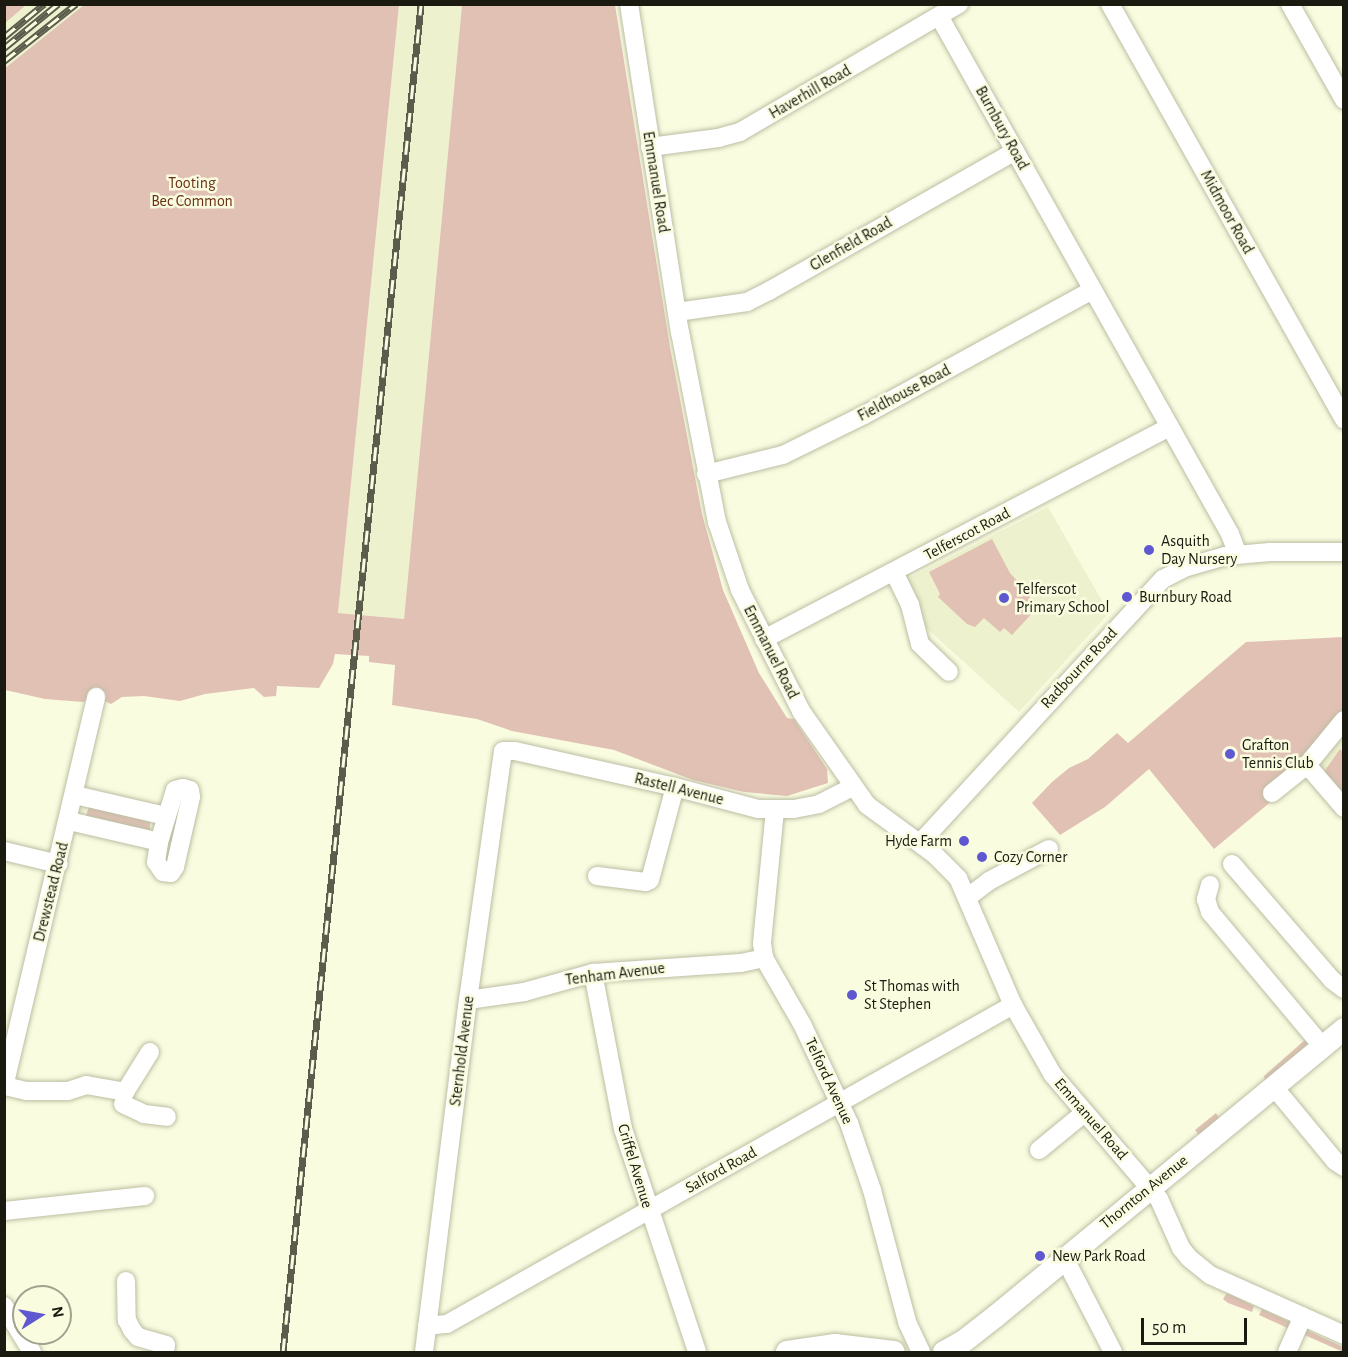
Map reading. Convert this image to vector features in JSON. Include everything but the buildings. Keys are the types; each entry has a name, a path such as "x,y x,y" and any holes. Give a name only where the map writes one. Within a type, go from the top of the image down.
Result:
{"main road":[{"name":"Thornton Avenue","path":"944,1353 964,1341 1344,1029"},
{"path":"787,1353 835,1345 894,1353"}],"street":[{"name":"Emmanuel Road","path":"629,4 677,312 706,474 717,522 731,567 801,711 852,787 879,816 920,843 951,869 968,897 1013,1005 1053,1075 1150,1187"},
{"name":"Haverhill Road","path":"650,147 718,138 740,132 959,4"},
{"name":"Midmoor Road","path":"1110,4 1344,420"},
{"path":"1290,4 1344,100"},
{"name":"Burnbury Road","path":"939,16 1230,534 1238,555"},
{"name":"Glenfield Road","path":"677,312 747,302 1015,151"},
{"name":"Fieldhouse Road","path":"706,474 783,455 864,415 1092,290"},
{"name":"Telferscot Road","path":"764,639 1169,427"},
{"name":"Radbourne Road","path":"920,843 1163,579 1187,567 1238,555 1344,552"},
{"path":"894,572 910,604 920,644 949,672"},
{"name":"Drewstead Road","path":"5,1087 10,1037 69,821 96,697"},
{"path":"1272,794 1307,765 1344,720"},
{"name":"Rastell Avenue","path":"503,751 515,750 758,809 775,810 819,804 852,787"},
{"name":"Sternhold Avenue","path":"424,1353 468,1000 503,751"},
{"path":"1307,765 1344,808"},
{"path":"597,876 646,882 650,880 675,787"},
{"path":"183,788 190,790 191,797 175,867 171,873 163,872 156,862 159,842 175,790 183,788"},
{"path":"75,795 166,816"},
{"name":"Telford Avenue","path":"775,810 762,943 764,958 802,1024 841,1103 872,1190 910,1331 921,1353"},
{"path":"69,821 159,842"},
{"path":"968,897 989,881 1049,849"},
{"path":"4,852 58,864"},
{"path":"1232,864 1332,980 1344,989"},
{"path":"1210,885 1206,899 1210,912 1322,1046"},
{"name":"Tenham Avenue","path":"468,1000 524,992 593,973 741,963 764,958"},
{"name":"Criffel Avenue","path":"593,973 623,1129 697,1353"},
{"name":"Salford Road","path":"427,1326 447,1324 1013,1005"},
{"path":"123,1105 150,1052"},
{"path":"5,1087 26,1091 68,1091 86,1085 144,1114 167,1117"},
{"path":"1274,1087 1335,1161 1344,1167"},
{"path":"1039,1150 1084,1113"},
{"path":"1150,1187 1160,1199 1181,1248 1198,1267 1344,1335"},
{"path":"4,1211 146,1196"},
{"path":"1064,1257 1113,1353"},
{"path":"126,1281 127,1320 132,1330 138,1337 166,1345 165,1353"},
{"path":"4,1306 32,1353"},
{"path":"1287,1353 1303,1316"}],"shaded area":[{"path":"26,5 84,5 44,40 5,69 4,23"},
{"path":"399,5 462,5 404,619 338,613"},
{"name":"Telferscot Primary School","path":"1048,507 1109,613 1019,712 922,624 900,583"},
{"path":"1343,728 1343,808 1315,765"}],"green space":[{"path":"5,4 26,4 26,5 5,23"},
{"name":"Tooting Bec Common","path":"84,5 399,5 338,613 404,619 462,5 615,5 670,347 702,514 723,590 759,673 787,718 794,719 827,769 828,783 787,796 744,792 693,780 614,750 512,731 477,719 392,705 395,665 369,662 369,656 335,654 333,664 319,688 277,686 276,696 264,697 254,688 205,694 180,701 144,696 122,697 111,704 96,697 83,702 45,699 5,690 4,69"},
{"path":"992,539 1010,573 1031,596 1028,599 1037,608 1012,635 1004,628 1000,632 984,618 975,627 967,624 938,597 940,594 929,572"},
{"name":"Grafton Tennis Club","path":"1343,637 1343,728 1315,765 1214,849 1149,769 1105,807 1060,835 1032,803 1069,768 1088,759 1117,733 1128,743 1246,642"},
{"path":"1340,749 1343,752 1343,808 1319,779"},
{"path":"89,806 150,818 150,830 89,818 86,816"},
{"path":"1306,1039 1309,1043 1265,1080 1264,1076"},
{"path":"1216,1113 1219,1118 1199,1135 1195,1130"},
{"path":"1227,1293 1254,1306 1252,1312 1228,1303 1223,1299"},
{"path":"1262,1309 1296,1325 1294,1331 1259,1315"},
{"path":"1302,1328 1343,1347 1343,1352 1300,1333"}],"railway":[{"path":"4,37 44,4"},
{"path":"4,48 58,4"},
{"path":"4,61 76,4"},
{"path":"283,1352 421,4"}],"place":[{"name":"Asquith Day Nursery","path":"1149,550"},
{"name":"Burnbury Road","path":"1127,597"},
{"name":"Telferscot Primary School","path":"1004,598"},
{"name":"Grafton Tennis Club","path":"1230,754"},
{"name":"Hyde Farm","path":"964,841"},
{"name":"Cozy Corner","path":"982,857"},
{"name":"St Thomas with St Stephen","path":"852,995"},
{"name":"New Park Road","path":"1040,1256"}]}
